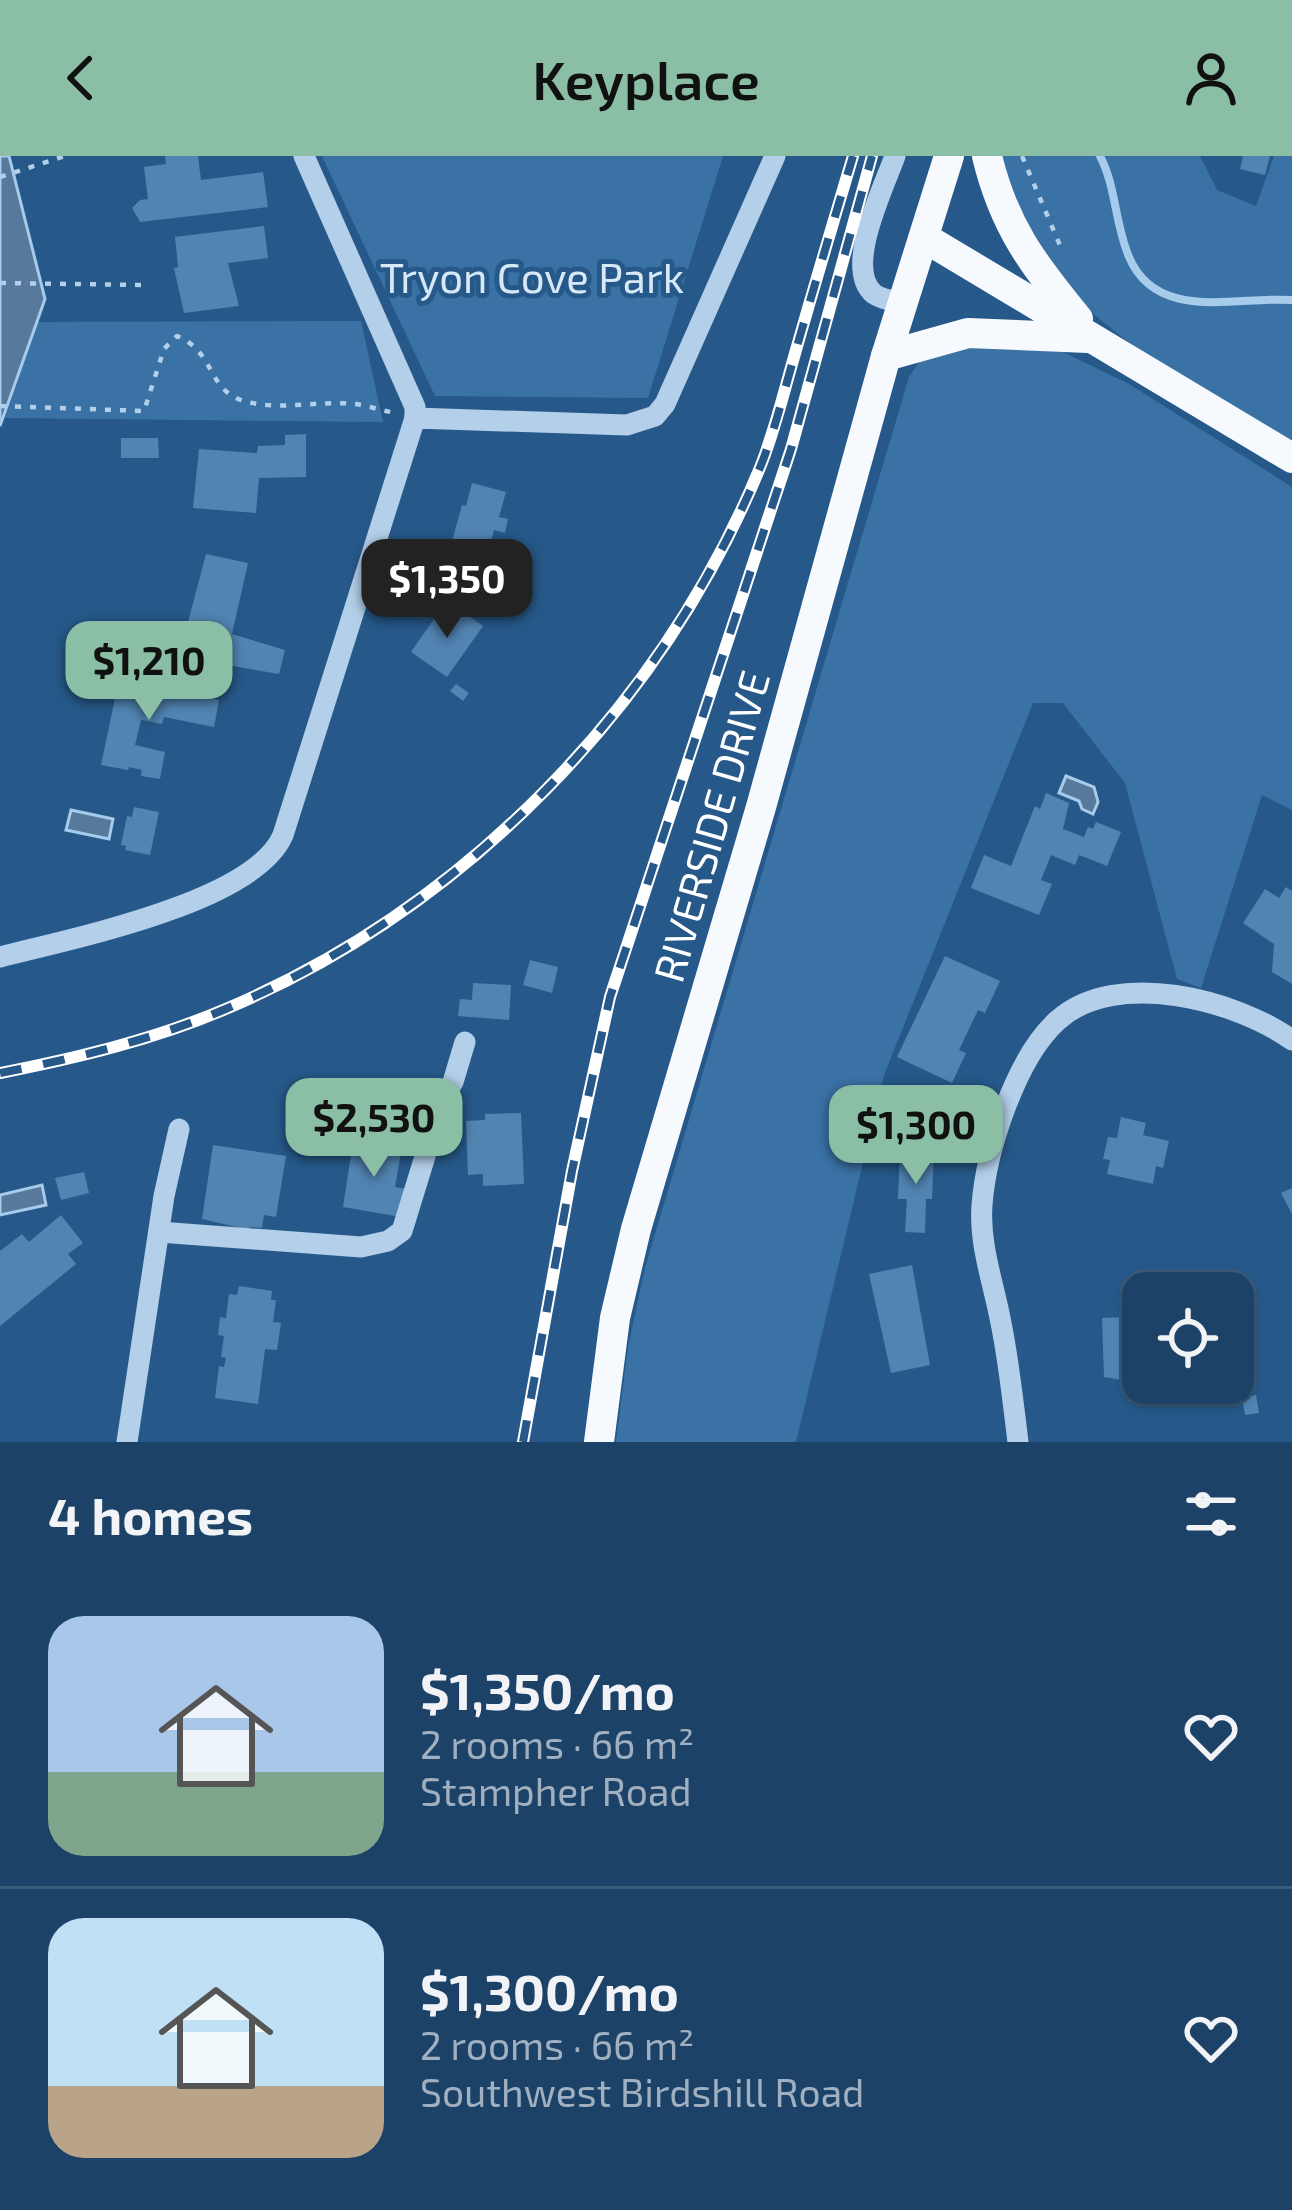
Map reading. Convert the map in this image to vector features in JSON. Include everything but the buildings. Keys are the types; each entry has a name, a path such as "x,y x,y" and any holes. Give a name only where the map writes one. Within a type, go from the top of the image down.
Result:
{"main road":[{"name":"RIVERSIDE DRIVE","path":"599,1442 615,1318 636,1229 761,807 901,304 949,156"},
{"path":"987,156 999,202 1018,243 1094,338"},
{"path":"925,238 1292,458"},
{"path":"886,356 968,333 1094,338"}],"street":[{"path":"0,957 160,914 198,898 268,861 284,835 415,418 415,407 304,156"},
{"path":"415,418 627,425 655,416 705,320 776,156"},
{"path":"896,156 861,265 864,281 875,296 901,304"},
{"path":"1018,1442 1002,1325 982,1234 982,1202 1003,1115 1041,1041 1058,1020 1079,1006 1149,993 1205,1000 1292,1040"},
{"path":"159,1232 361,1247 388,1241 402,1231 442,1098 453,1082 465,1042"},
{"path":"127,1442 178,1129"}],"path":[{"path":"0,176 65,156"},
{"path":"1022,156 1068,268"},
{"path":"0,283 144,285"},
{"path":"0,406 145,411 164,349 177,336 194,343 217,382 239,400 356,404 415,418"}],"green space":[{"name":"Tryon Cove Park","path":"322,156 723,156 648,398 435,396"},
{"path":"997,156 1200,156 1217,190 1256,206 1274,156 1292,156 1292,444 1153,359 1087,308 1038,249"},
{"name":"Tryon Cove Park","path":"361,321 383,422 5,418 37,322"},
{"path":"950,344 1063,352 1129,384 1292,487 1292,810 1262,795 1201,988 1177,979 1125,783 1063,703 1033,703 884,1075 796,1442 616,1442 628,1347 645,1268 909,377 920,360"}],"shaded area":[{"path":"0,156 9,156 45,299 0,426"},
{"path":"1066,776 1094,787 1098,802 1093,814 1082,809 1079,801 1059,793"},
{"path":"71,810 113,819 109,839 66,830"},
{"path":"42,1185 46,1205 0,1215 0,1195"}],"waterway":[{"path":"1100,156 1129,257 1142,278 1159,291 1200,302 1292,300"}],"railway":[{"path":"0,1073 173,1029 315,966 397,915 474,856 545,790 610,718 668,640 717,557 769,442 853,156"},
{"path":"523,1442 572,1171 610,997 791,449 872,156"}]}
